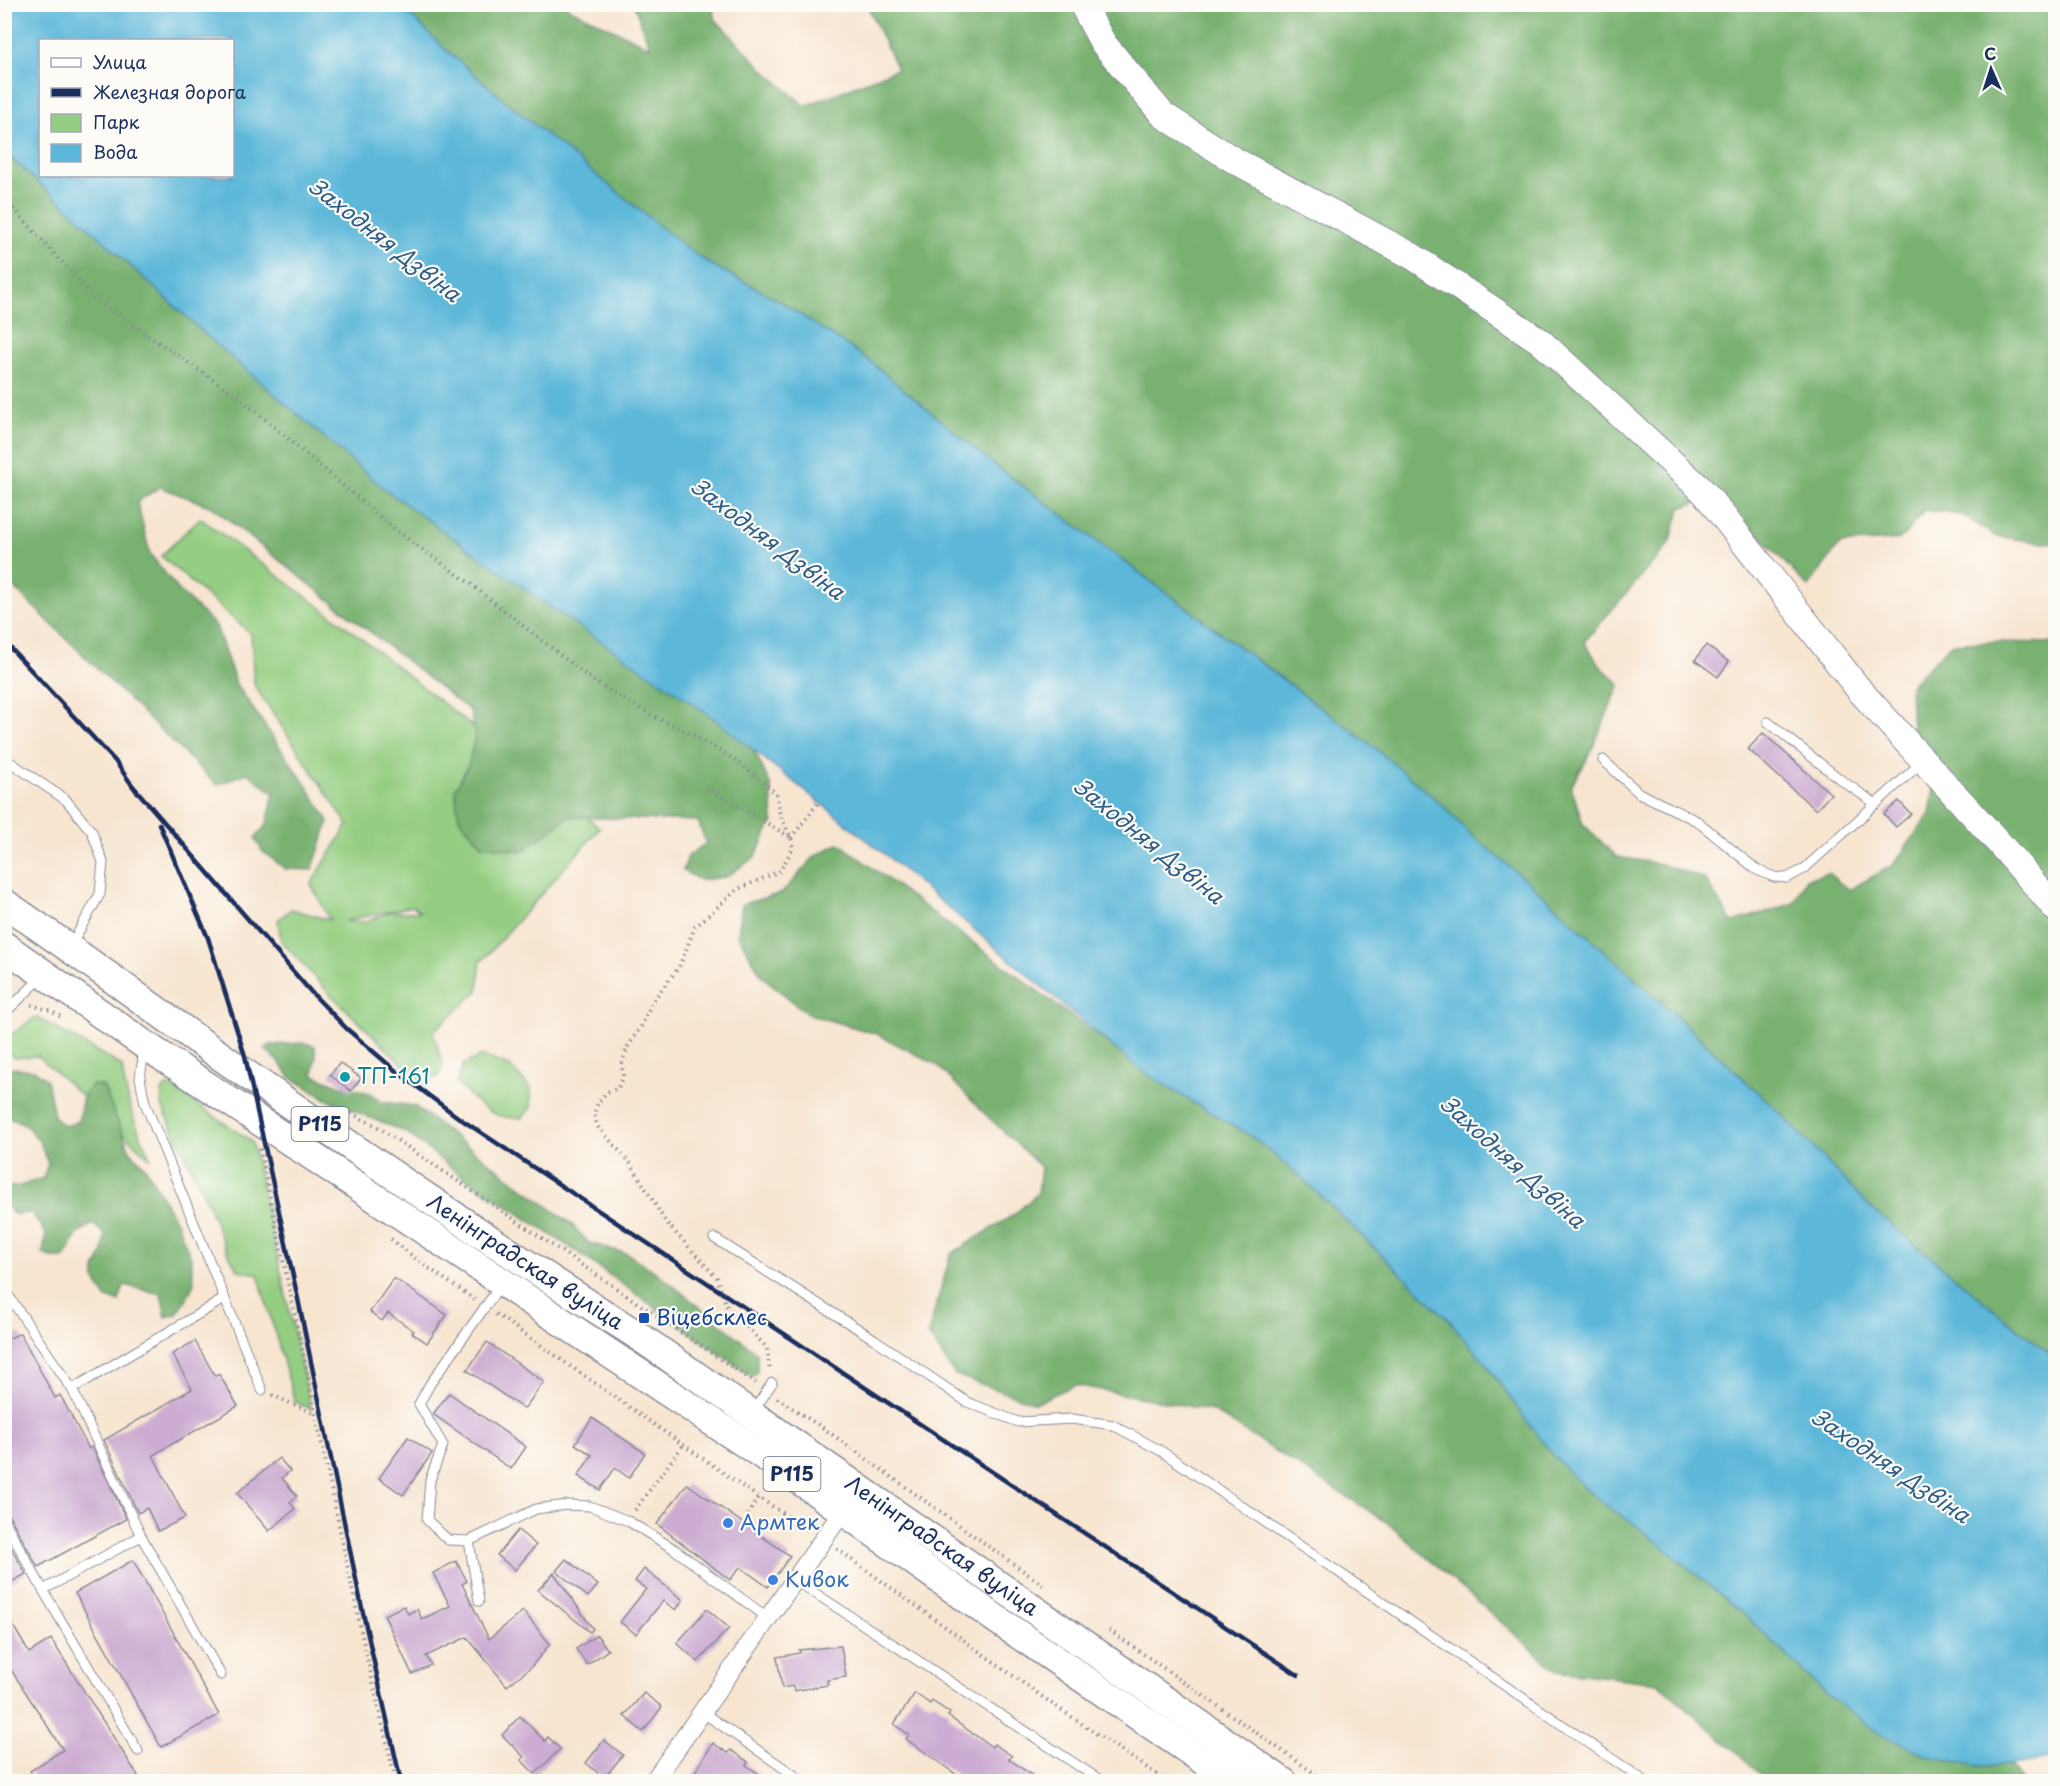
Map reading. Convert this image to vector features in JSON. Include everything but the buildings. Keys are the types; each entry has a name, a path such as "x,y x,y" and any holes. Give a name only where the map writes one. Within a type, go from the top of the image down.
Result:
{"main road":[{"name":"Ленінградская вуліца","path":"4,903 70,947 248,1076 752,1414 851,1499 1204,1773 1235,1782"},
{"name":"Ленінградская вуліца","path":"4,946 145,1045 503,1282 1093,1650 1270,1778"}],"street":[{"path":"1082,4 1103,43 1163,115 1232,159 1412,256 1540,341 1704,492 1862,692 1999,843 2055,909"},
{"path":"45,974 70,947"},
{"path":"653,1782 851,1499"},
{"path":"1075,1673 1093,1650"}],"lane":[{"path":"1768,722 1841,780 1876,804"},
{"path":"4,758 66,800 92,832 103,862 100,894 70,947"},
{"path":"1603,760 1639,793 1697,821 1757,870 1774,877 1787,878 1804,869 1924,760"},
{"path":"4,1014 45,974"},
{"path":"145,1045 140,1078 145,1103 262,1390"},
{"path":"714,1238 874,1339 967,1402 1018,1422 1072,1419 1113,1425 1161,1451 1646,1782"},
{"path":"503,1282 430,1384 419,1404 443,1445 430,1480 428,1520 448,1540 469,1541 536,1509 567,1505 590,1506 628,1521 674,1549 768,1618"},
{"path":"4,1289 72,1389 141,1536 221,1676"},
{"path":"72,1389 224,1299"},
{"path":"752,1414 772,1383"},
{"path":"4,1520 138,1750"},
{"path":"44,1590 141,1536"},
{"path":"469,1541 479,1601"},
{"path":"795,1580 1102,1782"},
{"path":"702,1712 804,1782"}],"path":[{"path":"4,201 15,210 95,299 240,398 398,532 468,582 595,682 734,759 776,793 780,815 793,848 780,871 738,889 695,927 679,967 652,1002 642,1025 627,1047 622,1063 623,1076 618,1088 607,1092 599,1101 594,1113 597,1126 631,1164 665,1221 717,1278 726,1305 767,1348 772,1383"},
{"path":"706,787 790,838"},
{"path":"790,838 818,803"},
{"path":"18,1001 49,1010 69,1023"},
{"path":"260,1145 363,1640 396,1782"},
{"path":"383,1233 420,1262 758,1497 824,1540 1051,1703 1168,1782"},
{"path":"262,1390 316,1414"},
{"path":"628,1521 683,1445"},
{"path":"770,1505 776,1496"},
{"path":"748,1515 758,1497"}],"green space":[{"path":"400,5 566,5 650,47 634,5 711,5 715,19 763,69 805,106 897,69 867,5 2055,5 2055,542 2044,543 1995,536 1963,515 1925,510 1901,539 1840,544 1808,587 1720,494 1681,508 1669,544 1584,642 1601,667 1620,684 1589,756 1571,786 1583,824 1617,857 1661,864 1705,879 1732,922 1794,903 1806,879 1828,873 1849,890 1893,865 1930,814 1937,766 1912,731 1910,686 1951,644 2055,643 2055,1358 1871,1208 1783,1116 1690,1029 1532,885 1469,833 1441,804 1371,745 993,464 867,359 778,300 712,265 688,249 505,101 445,49"},
{"path":"4,153 215,343 382,487 556,611 707,713 753,748 771,786 773,821 755,857 726,877 700,880 683,871 688,856 706,843 698,821 569,817 522,851 482,845 459,819 455,790 469,763 475,736 470,711 212,507 160,487 137,502 150,554 180,592 216,626 236,684 329,821 312,870 286,869 263,852 255,838 267,824 274,793 247,773 217,785 5,579"},
{"path":"200,518 342,623 600,828 483,960 481,959 478,991 433,1032 443,1065 438,1077 419,1080 329,993 281,941 278,920 291,909 330,920 311,884 348,825 254,685 251,634 161,556","holes":["413,906 420,912 390,912 365,922 345,921"]},
{"path":"839,843 1164,1085 1253,1137 1302,1178 1449,1320 1485,1363 1539,1438 1570,1474 1604,1504 1644,1531 1745,1615 1833,1700 1977,1766 2011,1765 2021,1781 1769,1781 1658,1683 1557,1671 1385,1521 1213,1411 1075,1385 1035,1403 955,1375 928,1334 951,1254 1015,1214 1038,1193 1041,1167 937,1065 877,1034 808,1014 762,976 738,935 742,904 782,893 815,856"},
{"path":"36,1017 122,1066 132,1114 151,1159 38,1056 14,1058 5,1051 4,1040"},
{"path":"304,1043 315,1046 313,1075 341,1086 370,1093 382,1102 414,1106 570,1223 589,1243 628,1254 660,1275 757,1353 757,1371 752,1377 573,1249 459,1174 407,1133 328,1100 290,1077 265,1049 270,1045"},
{"path":"481,1056 510,1066 531,1089 531,1108 522,1118 501,1116 485,1109 457,1083 463,1065"},
{"path":"5,1067 34,1070 47,1080 54,1116 64,1126 78,1122 83,1097 91,1085 103,1086 130,1151 145,1167 177,1223 191,1258 194,1283 177,1314 166,1317 161,1294 124,1285 119,1301 106,1298 95,1280 95,1269 103,1252 105,1235 93,1224 78,1233 65,1258 52,1258 43,1253 46,1234 32,1213 14,1214 5,1205 5,1187 20,1186 43,1178 48,1164 40,1142 25,1124 5,1117"},
{"path":"169,1085 252,1142 311,1409 295,1402 258,1274 238,1270 226,1250 208,1204 161,1104 162,1091"}],"water":[{"name":"Заходняя Дзвіна","path":"5,4 400,5 445,49 505,101 688,249 712,265 778,300 867,359 993,464 1371,745 1441,804 1469,833 1532,885 1690,1029 1783,1116 1871,1208 2055,1358 2055,1758 2011,1765 1978,1766 1929,1756 1883,1735 1833,1700 1745,1615 1644,1531 1604,1504 1570,1474 1539,1438 1485,1363 1449,1320 1302,1178 1253,1137 1137,1067 887,856 707,713 556,611 382,487 215,343 5,153"}],"railway":[{"path":"4,641 115,761 137,792"},
{"path":"132,785 311,992 347,1029 396,1071 459,1118 1298,1675"},
{"path":"159,824 208,938 245,1056 401,1782"}],"place":[{"name":"ТП-161","path":"345,1077"},
{"name":"Віцебсклес","path":"644,1318"},
{"name":"Армтек","path":"728,1523"},
{"name":"Кивок","path":"773,1580"}]}
